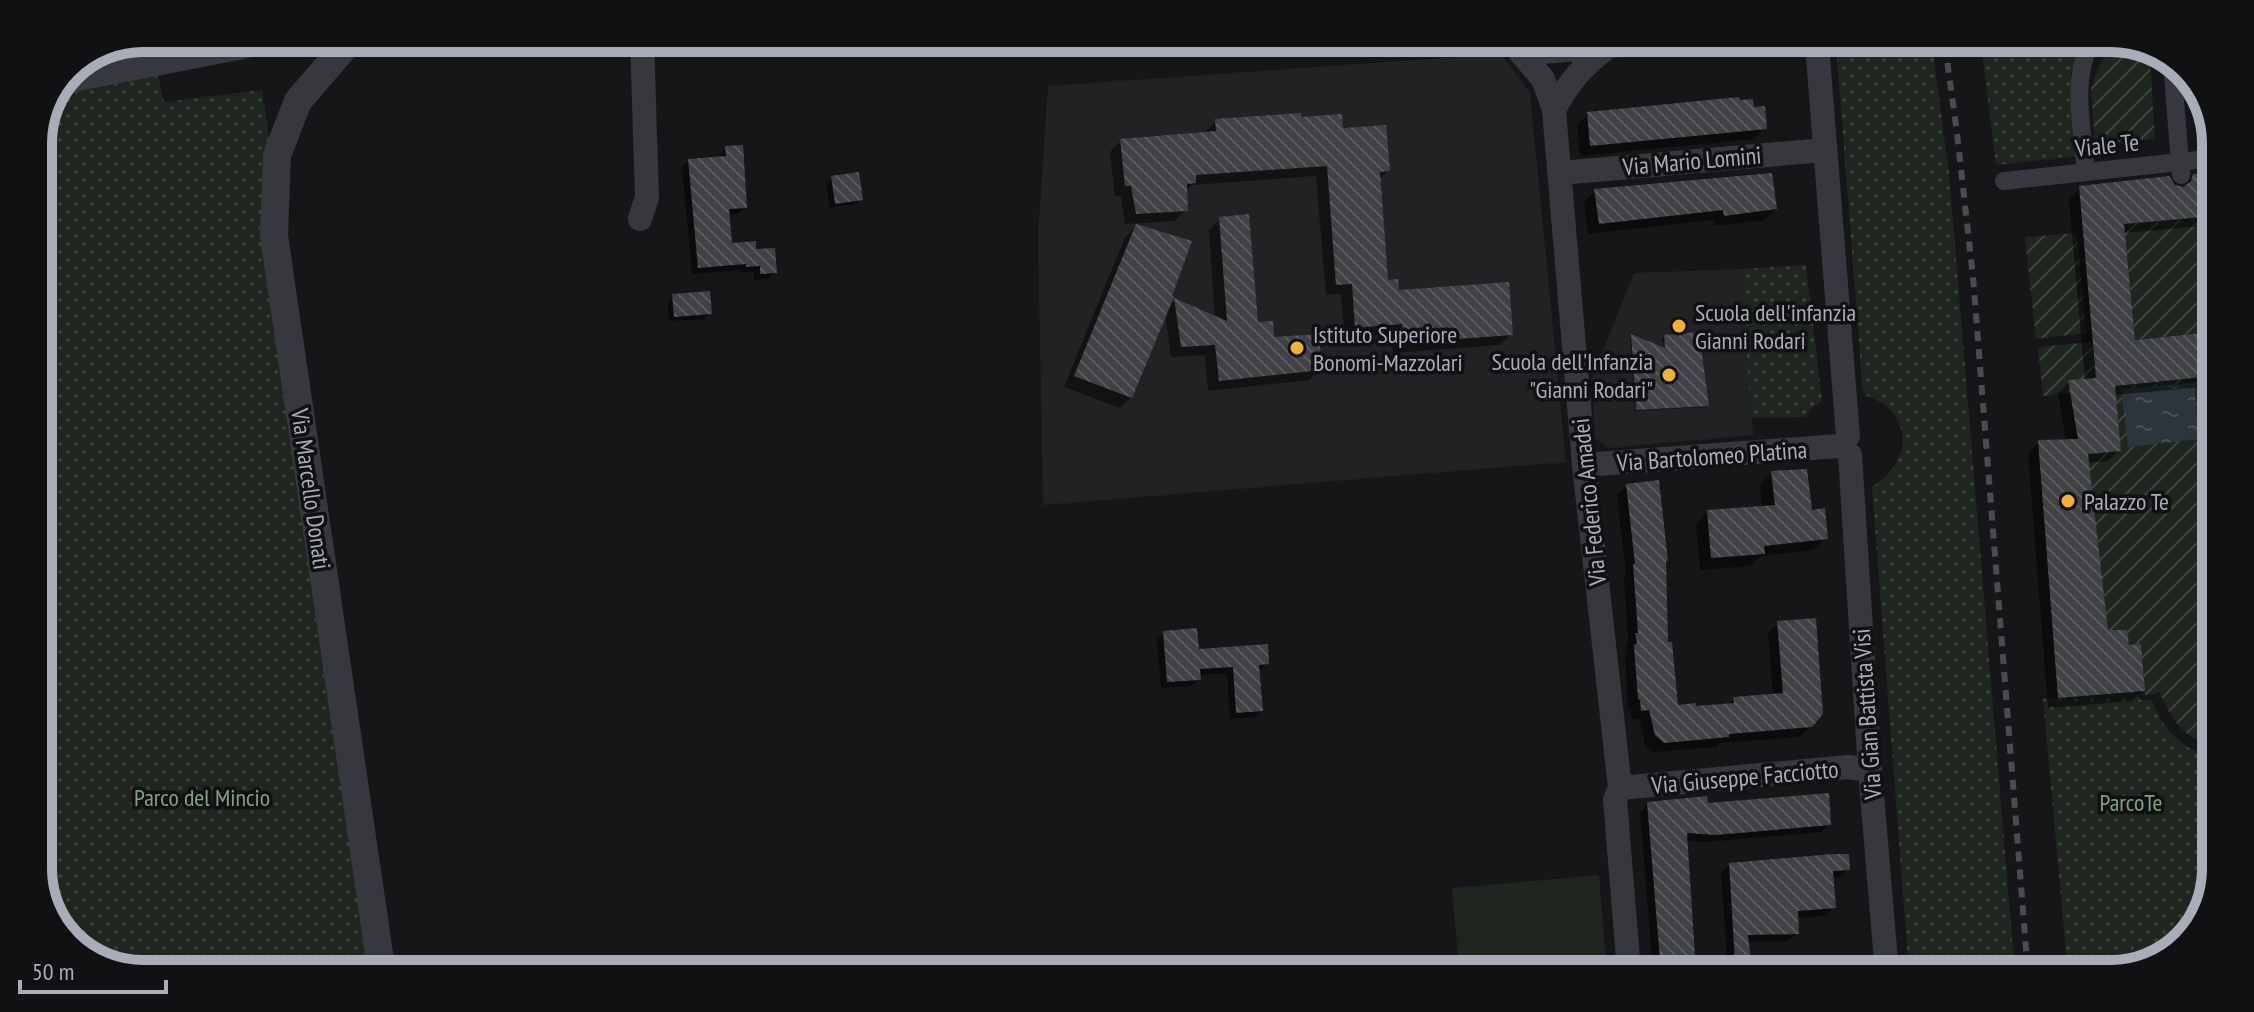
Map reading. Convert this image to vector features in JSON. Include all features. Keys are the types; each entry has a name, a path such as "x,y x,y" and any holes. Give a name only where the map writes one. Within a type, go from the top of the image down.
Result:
{"street":[{"path":"79,79 217,52"},
{"name":"Via Marcello Donati","path":"340,52 298,101 277,155 274,236 380,960"},
{"path":"640,219 647,197 642,52"},
{"name":"Via Federico Amadei","path":"1520,52 1543,79 1554,110 1584,465 1620,788 1615,799 1628,960"},
{"path":"1554,110 1576,75 1588,62 1607,52"},
{"name":"Via Gian Battista Visi","path":"1818,52 1886,960"},
{"path":"2086,172 2079,90 2087,52"},
{"path":"2173,77 2180,168"},
{"name":"Via Mario Lomini","path":"1560,173 1825,150"},
{"name":"Viale Te","path":"2004,181 2086,172 2180,168 2202,162"},
{"name":"Via Bartolomeo Platina","path":"1584,465 1845,446"},
{"name":"Via Giuseppe Facciotto","path":"1620,788 1848,767 1870,770"}],"shaded area":[{"name":"Istituto Superiore Bonomi-Mazzolari","path":"1501,54 1530,93 1566,462 1043,505 1038,235 1048,86"},
{"name":"Scuola dell'infanzia Gianni Rodari","path":"1741,269 1753,435 1608,448 1595,438 1592,378 1634,273"}],"green space":[{"name":"Parco del Mincio","path":"152,52 164,102 262,90 392,960 125,958 97,948 71,924 59,904 52,875 52,137 55,119 61,103 83,75 97,64 125,54"},
{"path":"1837,52 1933,52 1949,173 2014,960 1908,960 1872,487 1898,461 1903,439 1895,416 1884,404 1863,394"},
{"path":"1982,52 2078,52 2071,73 2079,156 1996,165"},
{"path":"2108,52 2150,61 2155,139 2095,145 2091,88"},
{"path":"2193,103 2200,128 2196,128"},
{"path":"2202,217 2202,333 2135,340 2124,224"},
{"path":"2077,233 2086,333 2036,339 2025,237"},
{"path":"1806,265 1822,401 1809,410 1806,417 1751,418 1741,269"},
{"path":"2092,342 2096,378 2069,380 2070,393 2043,396 2038,347"},
{"path":"2202,377 2202,741 2185,732 2168,710 2160,693 2145,695 2141,644 2129,645 2127,630 2108,630 2088,454 2121,451 2115,386"},
{"name":"ParcoTe","path":"2137,692 2140,700 2152,700 2173,736 2202,754 2200,887 2187,920 2162,945 2151,951 2123,959 2067,960 2043,699"},
{"path":"1599,875 1606,960 1458,960 1452,888"}],"water":[{"path":"2194,383 2199,439 2128,447 2121,389"}],"building":[{"path":"1739,97 1740,100 1753,99 1754,107 1765,106 1767,129 1590,146 1587,112"},
{"path":"1301,113 1301,117 1342,114 1343,128 1386,125 1390,171 1380,172 1388,280 1398,279 1399,290 1509,282 1513,335 1403,343 1402,324 1355,328 1352,284 1336,285 1327,166 1196,175 1196,183 1187,184 1188,211 1136,214 1131,186 1125,186 1120,139 1216,131 1215,119"},
{"path":"743,145 747,208 729,209 732,243 756,241 756,249 775,248 777,273 760,274 760,266 746,267 746,264 698,268 688,159 726,156 725,146"},
{"path":"859,172 863,200 835,204 831,176"},
{"path":"1772,173 1777,209 1724,216 1723,210 1599,224 1594,189"},
{"name":"Palazzo Te","path":"2202,173 2202,217 2124,224 2135,340 2202,333 2202,377 2115,386 2121,451 2088,454 2108,630 2127,630 2129,645 2141,644 2145,691 2058,698 2038,440 2078,439 2068,380 2096,378 2079,186 2169,176 2175,185 2183,187 2191,181 2193,174"},
{"path":"1249,214 1258,322 1273,321 1274,337 1319,334 1322,370 1219,381 1215,345 1181,347 1174,298 1227,321 1219,217"},
{"path":"1136,224 1192,241 1174,297 1132,398 1074,376"},
{"path":"710,291 712,314 674,317 672,294"},
{"name":"Scuola dell'Infanzia \"Gianni Rodari\"","path":"1699,332 1709,406 1636,410 1631,334 1665,348 1664,335"},
{"path":"1807,469 1812,510 1825,508 1828,539 1764,546 1765,554 1711,558 1707,510 1775,505 1771,471"},
{"path":"1659,480 1668,561 1668,642 1672,642 1678,705 1734,703 1733,697 1783,693 1777,621 1816,618 1823,714 1812,727 1664,743 1655,735 1649,710 1641,711 1638,699 1634,645 1637,643 1635,633 1638,633 1635,564 1626,484"},
{"path":"1197,628 1199,649 1268,644 1269,664 1259,665 1263,711 1236,713 1233,667 1200,669 1201,680 1167,682 1163,631"},
{"path":"1829,793 1831,825 1716,835 1687,833 1695,960 1660,960 1647,802 1707,796 1708,803"},
{"path":"1849,854 1850,870 1833,871 1836,908 1798,911 1799,934 1748,935 1751,960 1735,960 1729,863"}],"railway":[{"path":"1946,52 1973,277 2027,960"}],"place":[{"name":"Scuola dell'infanzia Gianni Rodari","path":"1679,326"},
{"name":"Istituto Superiore Bonomi-Mazzolari","path":"1297,348"},
{"name":"Scuola dell'Infanzia \"Gianni Rodari\"","path":"1669,375"},
{"name":"Palazzo Te","path":"2068,501"}]}
